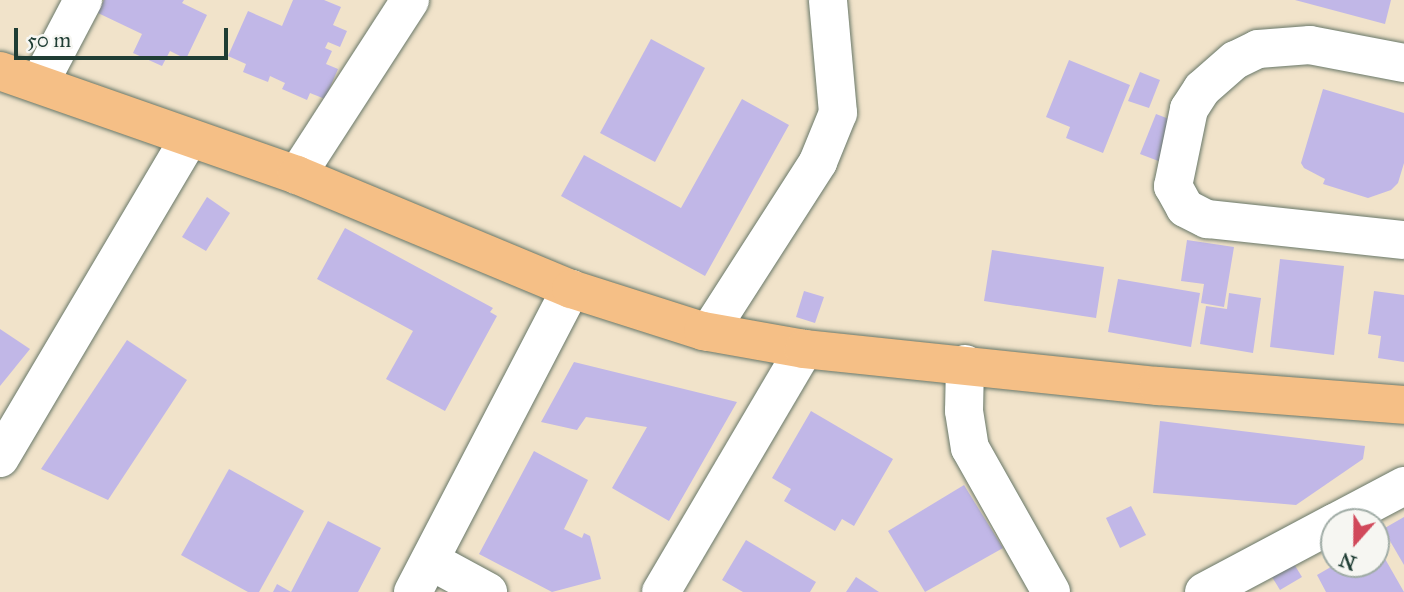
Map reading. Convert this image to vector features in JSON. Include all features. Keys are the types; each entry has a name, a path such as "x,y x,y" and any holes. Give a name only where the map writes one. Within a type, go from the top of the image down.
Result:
{"main road":[{"path":"0,71 40,82 297,175 571,289 709,332 804,349 965,363 1158,386 1404,405"}],"street":[{"path":"40,82 83,0"},
{"path":"297,175 410,0"},
{"path":"709,332 818,162 838,113 828,0"},
{"path":"1404,63 1310,45 1258,49 1235,60 1202,89 1189,109 1172,186 1185,208 1207,219 1404,240"},
{"path":"0,458 189,138"},
{"path":"488,592 422,577 571,289"},
{"path":"661,592 804,349"},
{"path":"965,363 964,411 970,449 1051,592"},
{"path":"1363,508 1404,486"},
{"path":"1204,592 1320,531"}],"building":[{"path":"104,0 184,0 182,3 207,15 186,59 170,51 162,66 133,53 142,34 98,13"},
{"path":"293,0 324,0 341,7 333,25 347,31 340,47 328,42 325,48 332,51 326,64 338,69 325,99 310,93 307,100 282,89 285,83 270,76 268,82 243,72 246,64 228,56 248,11 282,26"},
{"path":"1295,0 1391,0 1385,24"},
{"path":"651,39 705,68 655,162 600,133"},
{"path":"1069,60 1130,85 1103,153 1066,138 1070,127 1046,117"},
{"path":"1140,72 1160,80 1149,108 1128,101"},
{"path":"1323,89 1404,113 1404,163 1398,183 1391,190 1368,198 1323,184 1325,179 1304,168 1301,163"},
{"path":"742,99 789,125 705,276 561,196 584,155 681,208"},
{"path":"1156,114 1177,122 1161,162 1140,154"},
{"path":"207,197 230,213 206,251 182,237"},
{"path":"345,228 493,308 490,312 497,316 445,411 386,379 413,331 317,279"},
{"path":"1187,240 1234,247 1224,307 1201,303 1204,284 1181,281"},
{"path":"992,250 1104,267 1096,318 984,301"},
{"path":"1280,259 1344,266 1334,355 1270,347"},
{"path":"1118,279 1200,293 1191,347 1108,332"},
{"path":"804,291 824,297 815,323 796,317"},
{"path":"1374,291 1404,295 1404,362 1378,358 1381,336 1368,334"},
{"path":"1229,293 1261,298 1253,353 1200,344 1206,306 1227,309"},
{"path":"0,329 30,349 0,386"},
{"path":"127,340 187,380 108,500 41,469"},
{"path":"574,362 737,402 669,521 612,488 647,427 586,417 577,430 541,422"},
{"path":"811,411 893,459 854,526 842,519 835,531 784,501 791,489 772,478"},
{"path":"1160,421 1365,446 1363,459 1296,505 1153,493"},
{"path":"534,451 588,480 564,529 582,538 584,533 590,536 601,579 552,592 479,554"},
{"path":"229,469 304,511 259,592 248,592 181,555"},
{"path":"964,485 1003,548 925,592 888,531"},
{"path":"1131,506 1146,535 1120,548 1106,518"},
{"path":"1404,517 1404,565 1390,541 1390,525"},
{"path":"328,521 381,548 358,592 291,592"},
{"path":"746,540 816,582 810,592 743,592 722,580"},
{"path":"1294,564 1302,577 1280,590 1272,577"},
{"path":"1390,568 1404,592 1326,592 1317,575 1320,573 1320,578 1390,578"},
{"path":"856,577 879,592 846,592"},
{"path":"277,584 291,592 273,592"}]}
